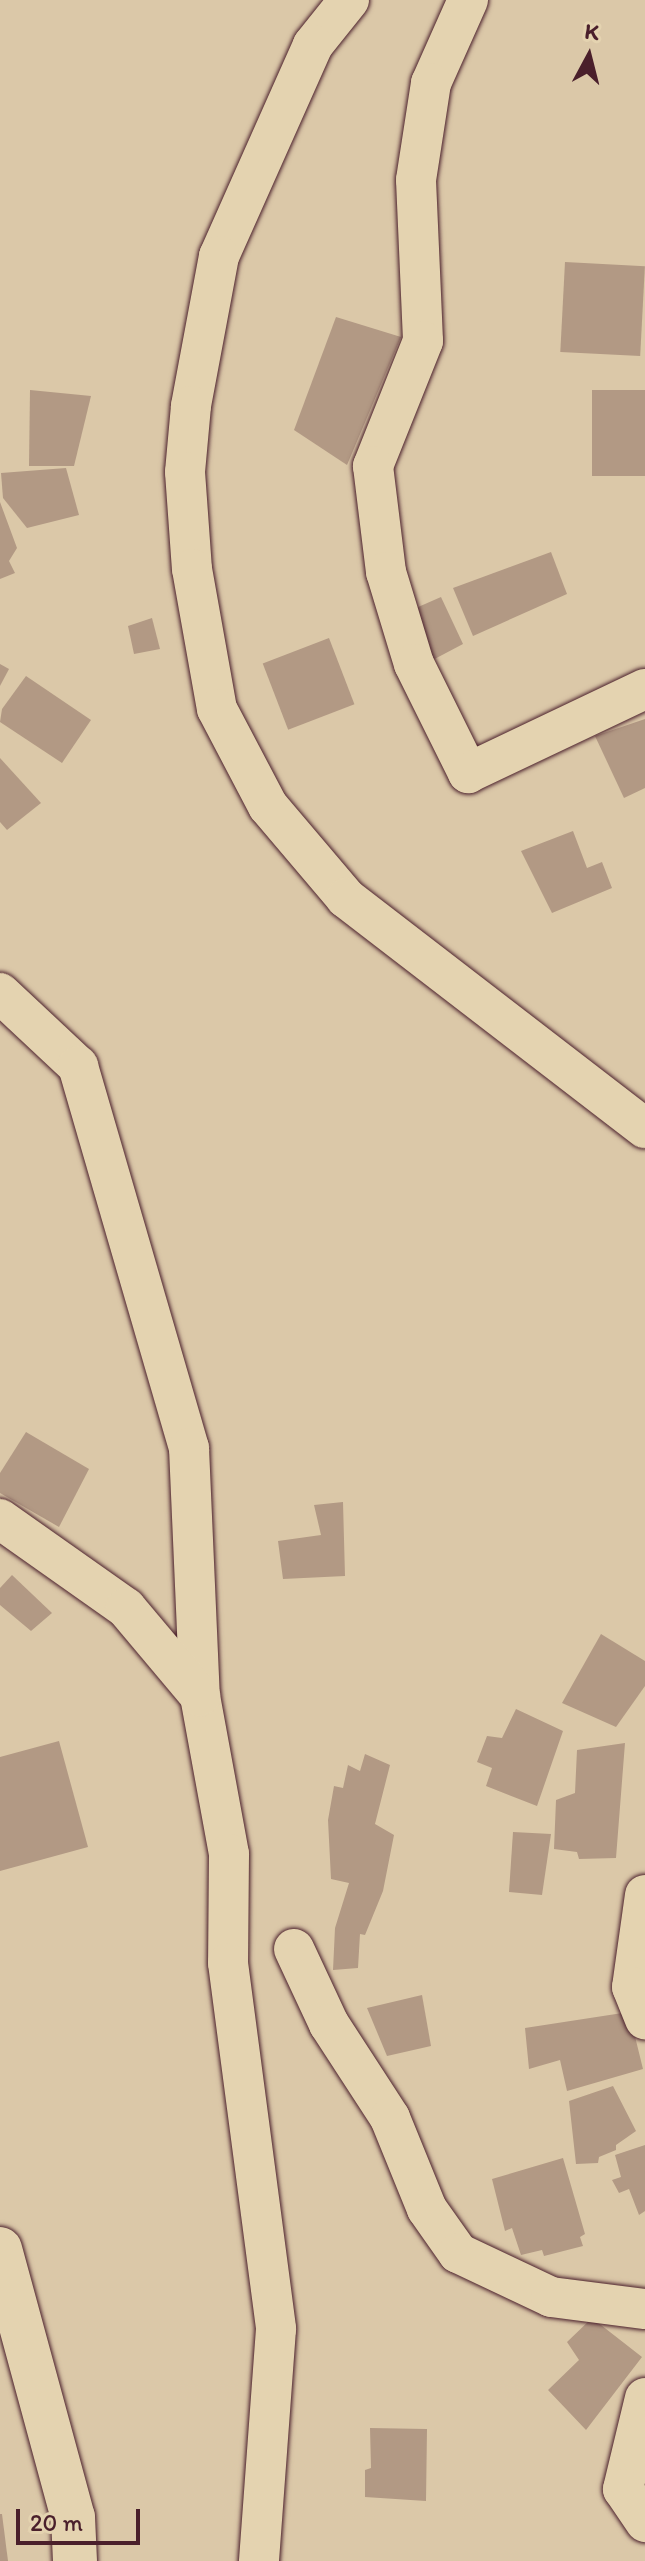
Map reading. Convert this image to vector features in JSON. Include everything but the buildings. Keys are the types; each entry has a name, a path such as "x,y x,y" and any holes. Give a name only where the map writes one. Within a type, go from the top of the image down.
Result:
{"main road":[{"path":"0,2249 73,2517 75,2561"}],"street":[{"path":"349,0 313,45 216,271 191,406 185,472 192,569 217,709 268,806 346,898 645,1128"},
{"path":"468,0 431,83 416,180 423,341 373,466 386,572 414,664 468,773 645,689"},
{"path":"0,993 78,1066 189,1448 200,1696 229,1854 228,1963 276,2329 259,2561"},
{"path":"0,1519 126,1608 200,1696"},
{"path":"645,1895 632,1987 645,2020"},
{"path":"294,1949 329,2024 390,2118 427,2209 458,2253 551,2297 645,2309"},
{"path":"645,2398 623,2489 645,2522"}]}
